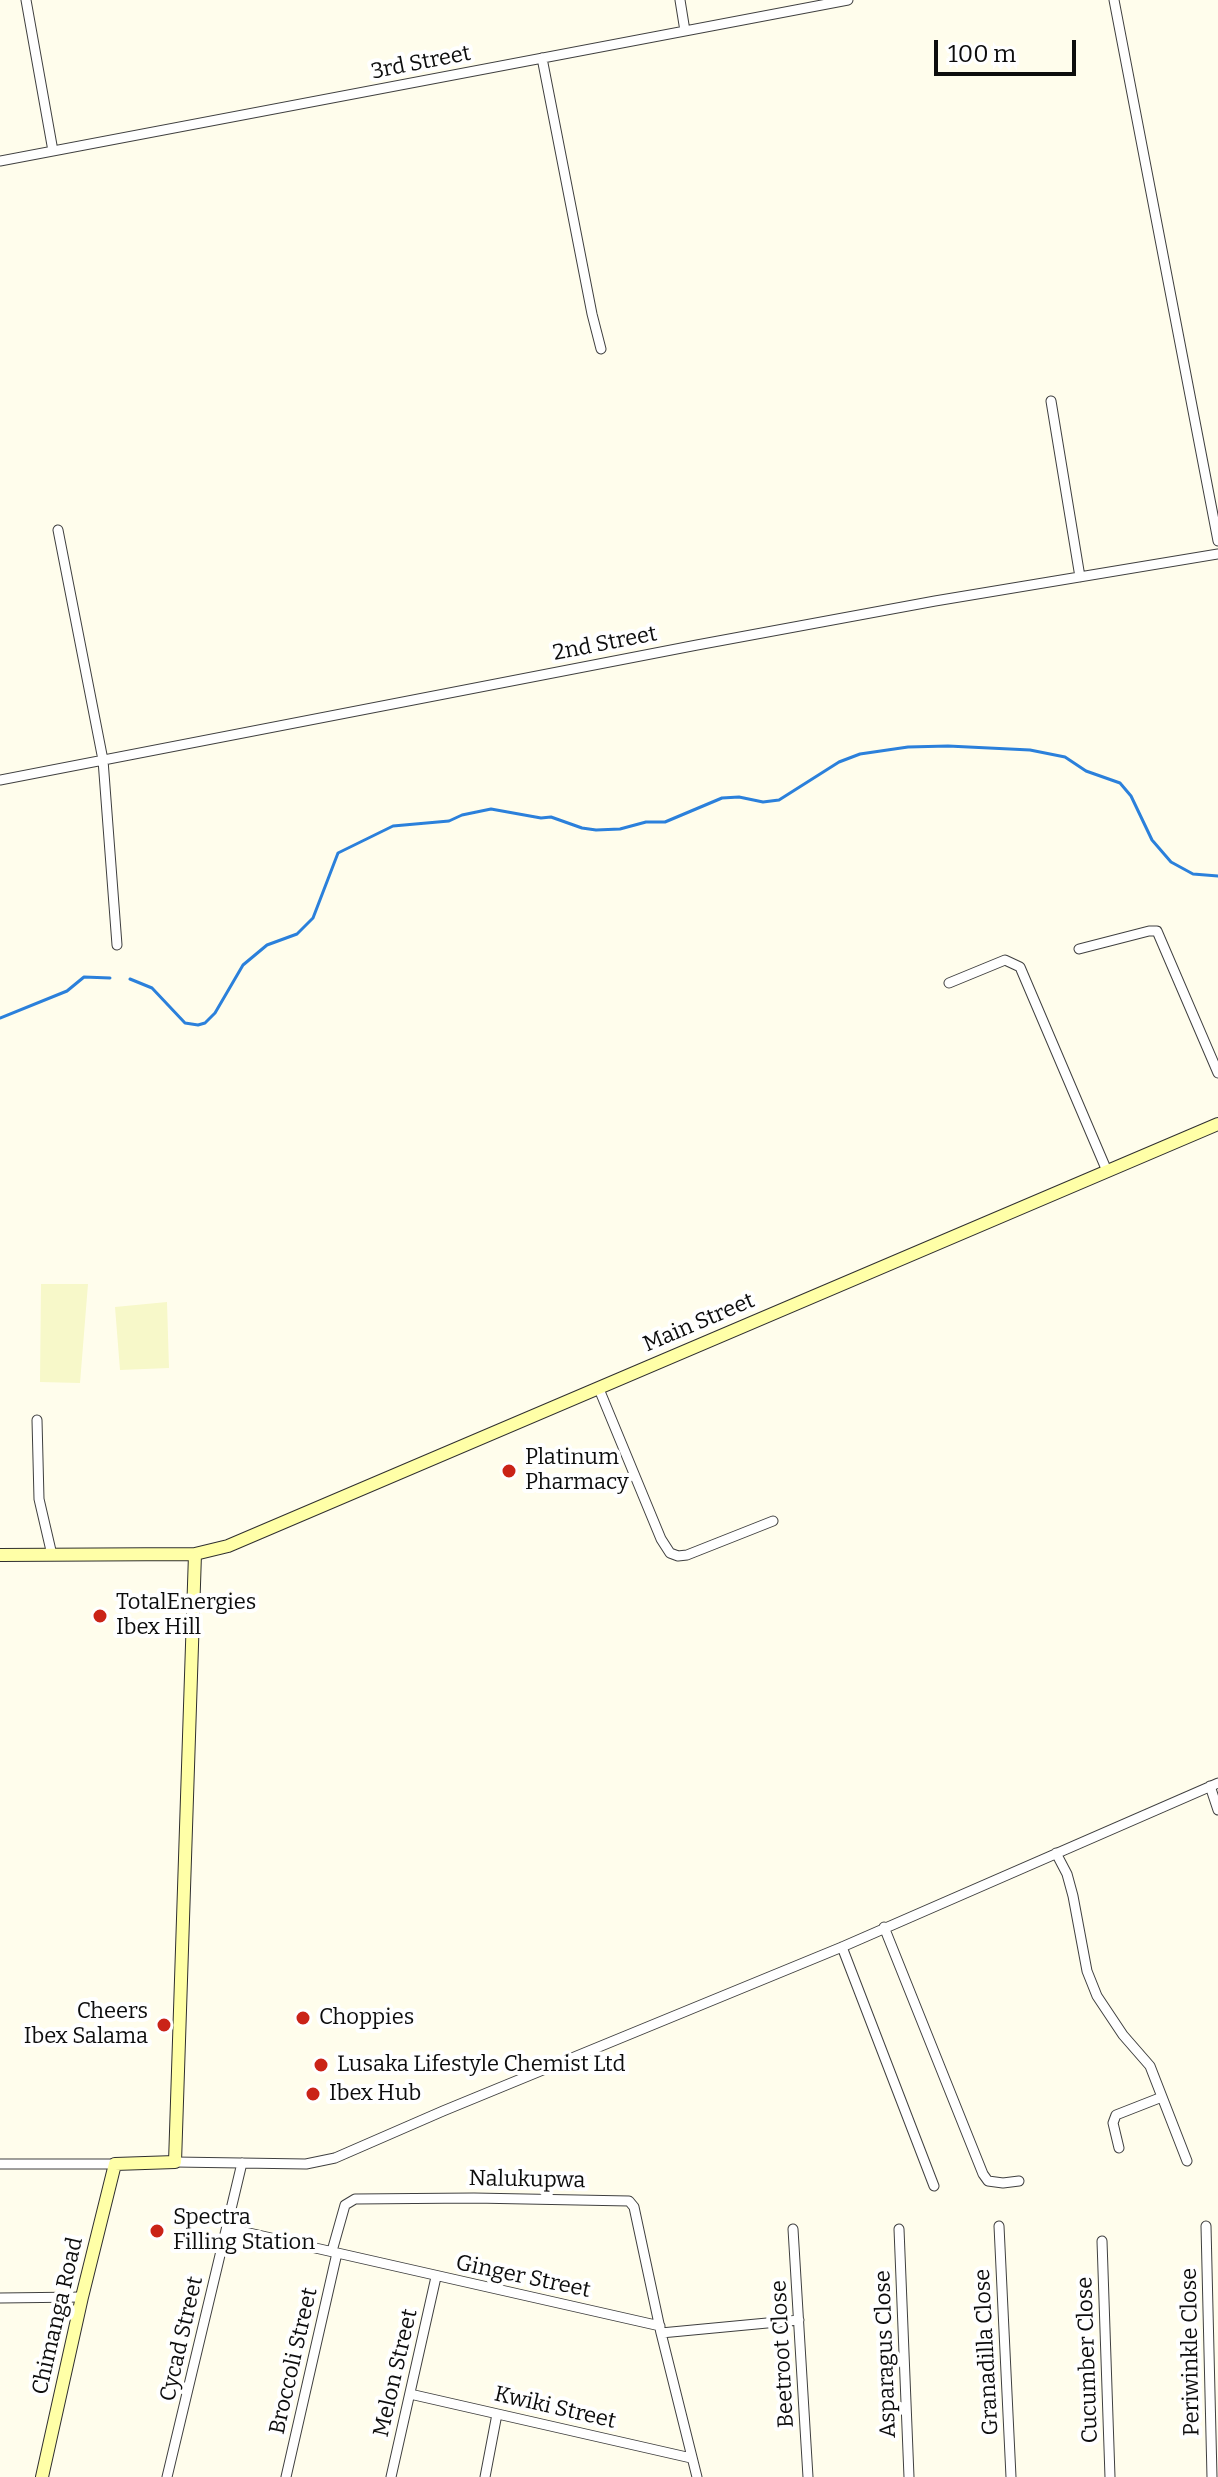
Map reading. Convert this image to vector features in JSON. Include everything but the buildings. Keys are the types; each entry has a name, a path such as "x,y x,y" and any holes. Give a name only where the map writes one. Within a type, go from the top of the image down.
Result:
{"main road":[{"name":"Main Street","path":"0,1555 195,1554 260,1534 1218,1124"},
{"path":"115,2164 175,2162 195,1554"},
{"name":"Chimanga Road","path":"42,2477 115,2164"}],"street":[{"path":"26,0 53,151"},
{"path":"680,0 685,31"},
{"name":"3rd Street","path":"0,161 848,0"},
{"path":"1114,0 1218,541"},
{"path":"542,58 601,349"},
{"path":"1051,401 1080,577"},
{"path":"58,530 103,760 117,945"},
{"name":"2nd Street","path":"0,780 697,645 1218,554"},
{"path":"1079,949 1157,931 1218,1073"},
{"path":"949,983 1005,960 1020,967 1107,1171"},
{"path":"599,1389 661,1539 670,1553 687,1555 773,1521"},
{"path":"37,1420 39,1499 52,1555"},
{"path":"175,2162 306,2164 335,2158 842,1947 1214,1785 1218,1810"},
{"path":"1056,1853 1067,1874 1087,1971 1097,1996 1123,2035 1150,2066 1187,2161"},
{"path":"884,1927 983,2174 988,2181 1019,2181"},
{"path":"842,1947 934,2186"},
{"path":"1119,2148 1113,2123 1116,2115 1162,2097"},
{"name":"Cycad Street","path":"167,2477 242,2163"},
{"path":"0,2164 115,2164"},
{"name":"Nalukupwa","path":"335,2252 345,2205 355,2199 624,2199 634,2207 660,2329"},
{"name":"Granadilla Close","path":"999,2226 1011,2477"},
{"name":"Periwinkle Close","path":"1206,2226 1212,2477"},
{"name":"Ginger Street","path":"227,2228 660,2329 799,2320"},
{"name":"Beetroot Close","path":"793,2229 808,2477"},
{"name":"Asparagus Close","path":"899,2229 909,2477"},
{"name":"Cucumber Close","path":"1102,2241 1110,2477"},
{"name":"Broccoli Street","path":"286,2477 335,2252"},
{"name":"Melon Street","path":"391,2477 436,2277"},
{"path":"0,2298 82,2297"},
{"path":"660,2329 697,2477"},
{"name":"Kwiki Street","path":"410,2394 691,2458"},
{"path":"485,2477 497,2414"}],"green space":[{"path":"41,1284 88,1284 80,1383 40,1382"},
{"path":"167,1302 169,1368 120,1370 115,1307"}],"waterway":[{"path":"130,979 152,988 185,1023 205,1023 215,1013 243,965 267,945 297,934 313,918 338,853 393,826 449,821 491,809 551,817 582,828 620,829 646,822 665,822 722,798 739,797 763,802 779,800 839,762 860,754 908,747 1030,750 1065,757 1086,771 1120,783 1131,796 1152,840 1171,862 1193,874 1218,876"},
{"path":"0,1018 67,991 84,977 110,978"}],"place":[{"name":"Platinum Pharmacy","path":"509,1471"},
{"name":"TotalEnergies Ibex Hill","path":"100,1616"},
{"name":"Choppies","path":"303,2018"},
{"name":"Cheers Ibex Salama","path":"164,2025"},
{"name":"Lusaka Lifestyle Chemist Ltd","path":"321,2065"},
{"name":"Ibex Hub","path":"313,2094"},
{"name":"Spectra Filling Station","path":"157,2231"}]}
